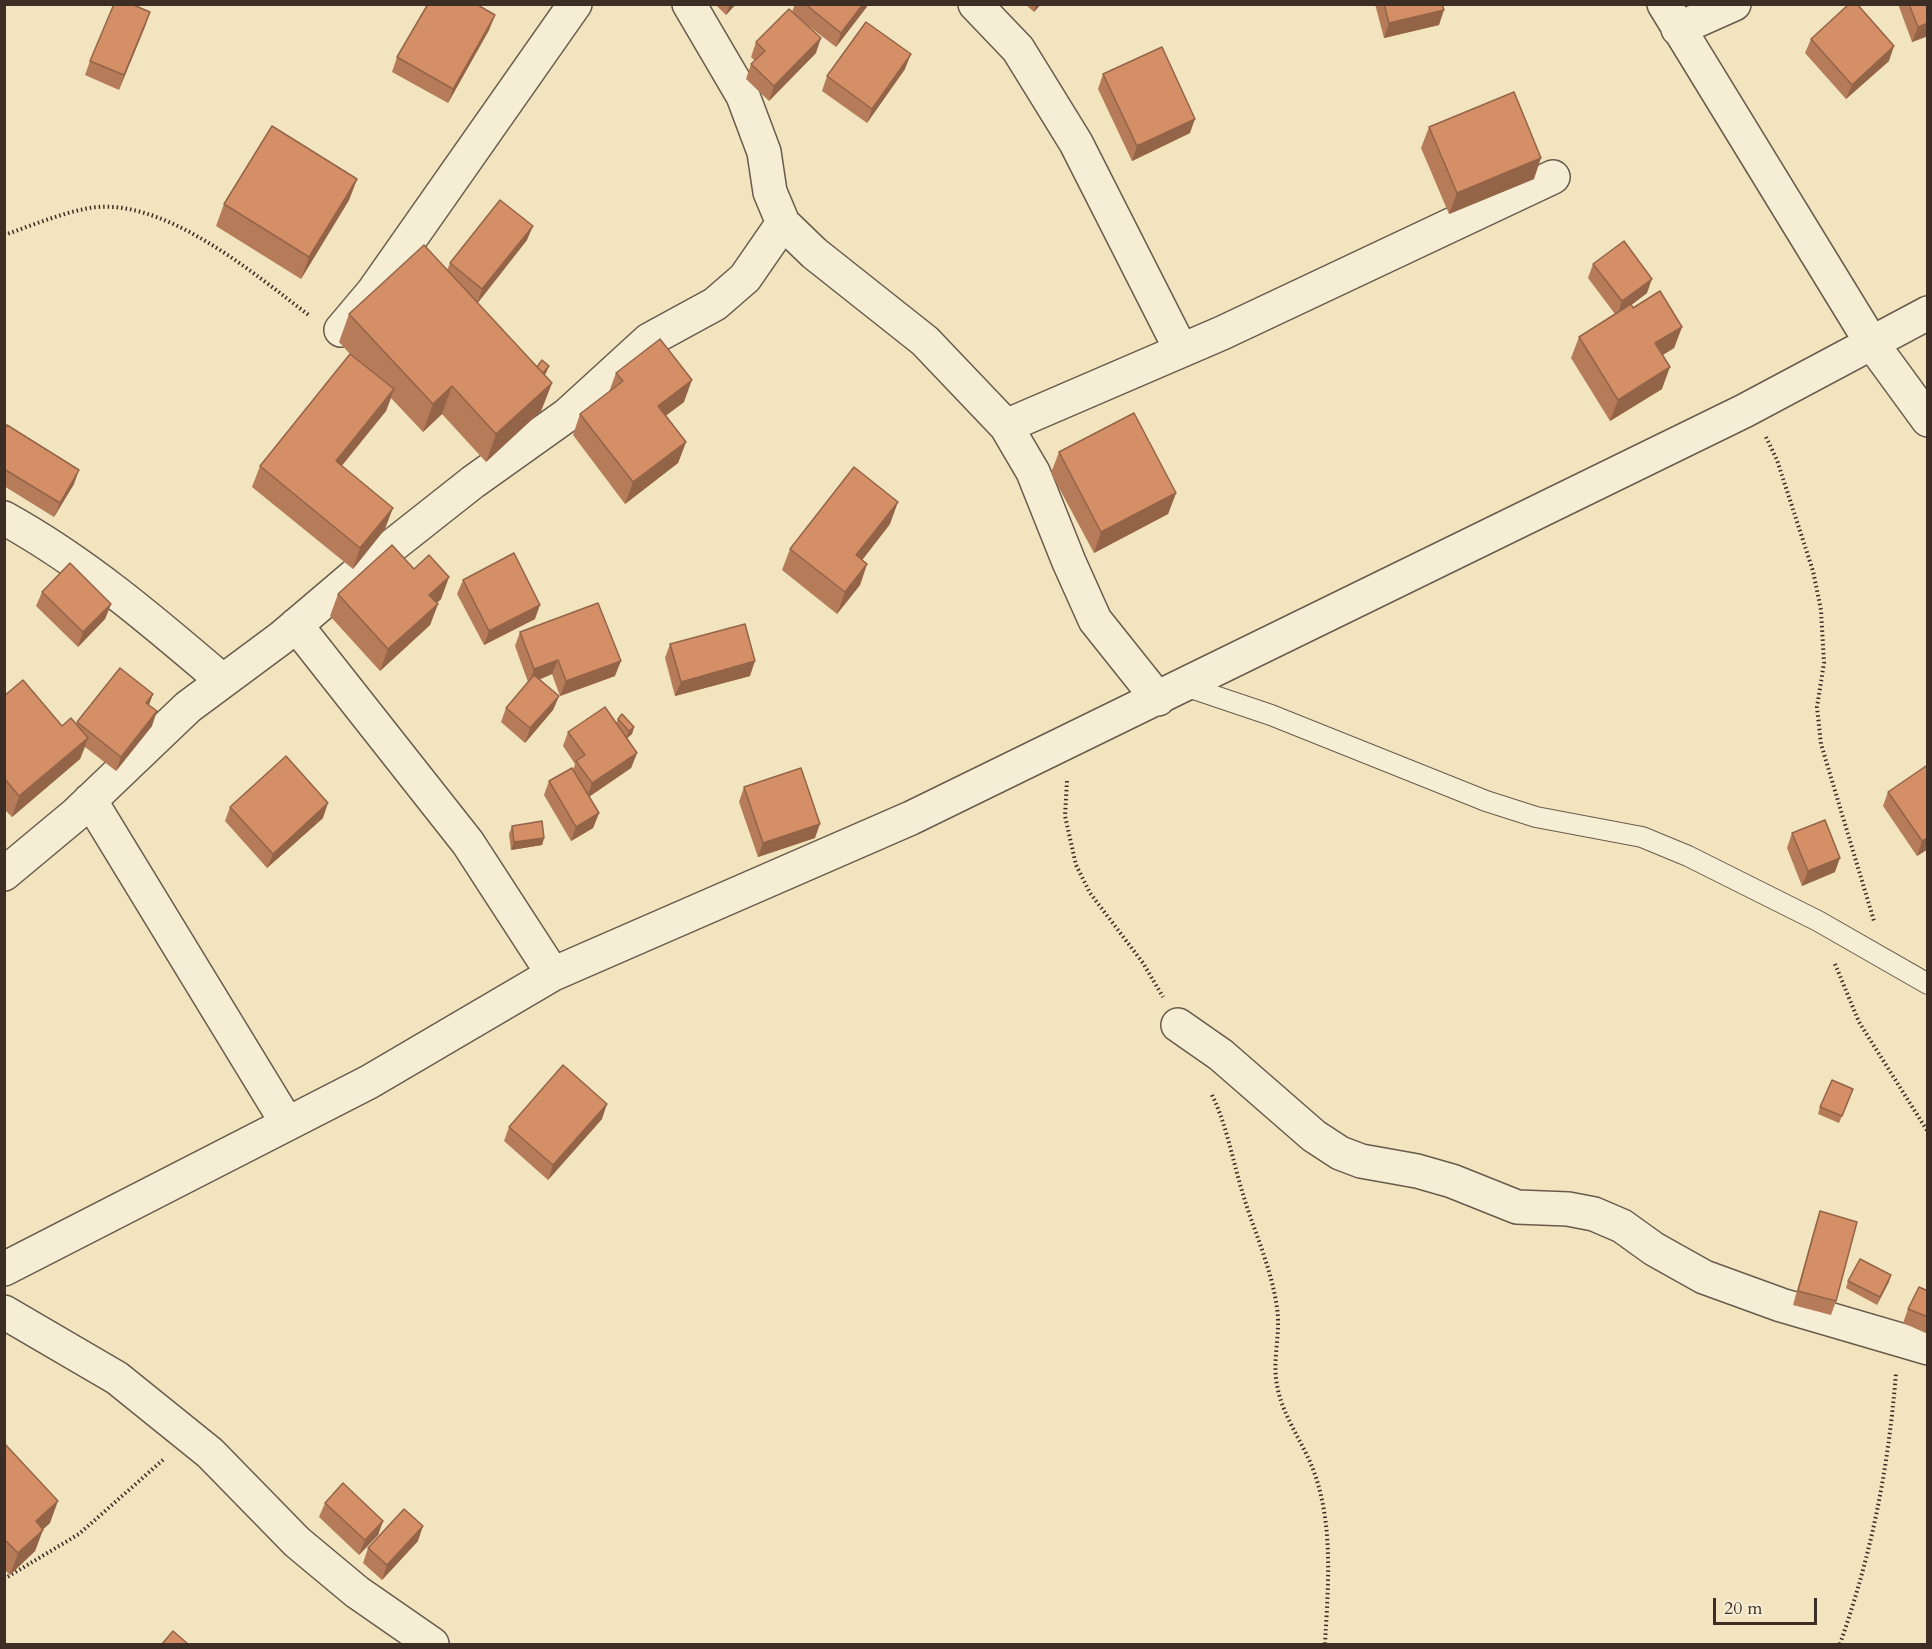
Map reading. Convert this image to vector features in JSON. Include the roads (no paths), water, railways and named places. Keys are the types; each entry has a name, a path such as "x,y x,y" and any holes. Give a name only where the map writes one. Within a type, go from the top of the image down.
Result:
{"street":[{"path":"341,330 373,292 539,52 575,4"},
{"path":"689,4 743,96 764,152 770,192 783,223 814,253 925,341 1006,426 1033,472 1095,620 1172,693"},
{"path":"975,4 1018,49 1076,143 1181,350"},
{"path":"1734,4 1671,17 1871,342 1928,420"},
{"path":"1006,426 1181,350 1553,177"},
{"path":"4,874 90,800 188,707 296,625 464,490 567,415 649,340 715,304 745,278 783,223"},
{"path":"4,1269 369,1082 553,974 901,823 1172,693 1408,574 1744,411 1928,313"},
{"path":"4,518 36,535 137,608 223,681"},
{"path":"296,625 468,843 553,974"},
{"path":"90,800 287,1123"},
{"path":"1178,1025 1221,1055 1314,1136 1340,1153 1361,1161 1417,1171 1452,1181 1517,1207 1568,1209 1594,1214 1622,1226 1654,1249 1704,1277 1781,1305 1913,1343"},
{"path":"4,1312 117,1378 210,1453 297,1542 357,1592 432,1644"}],"lane":[{"path":"1172,693 1271,716 1486,801 1536,817 1642,837 1688,856 1818,921 1928,984"}]}
